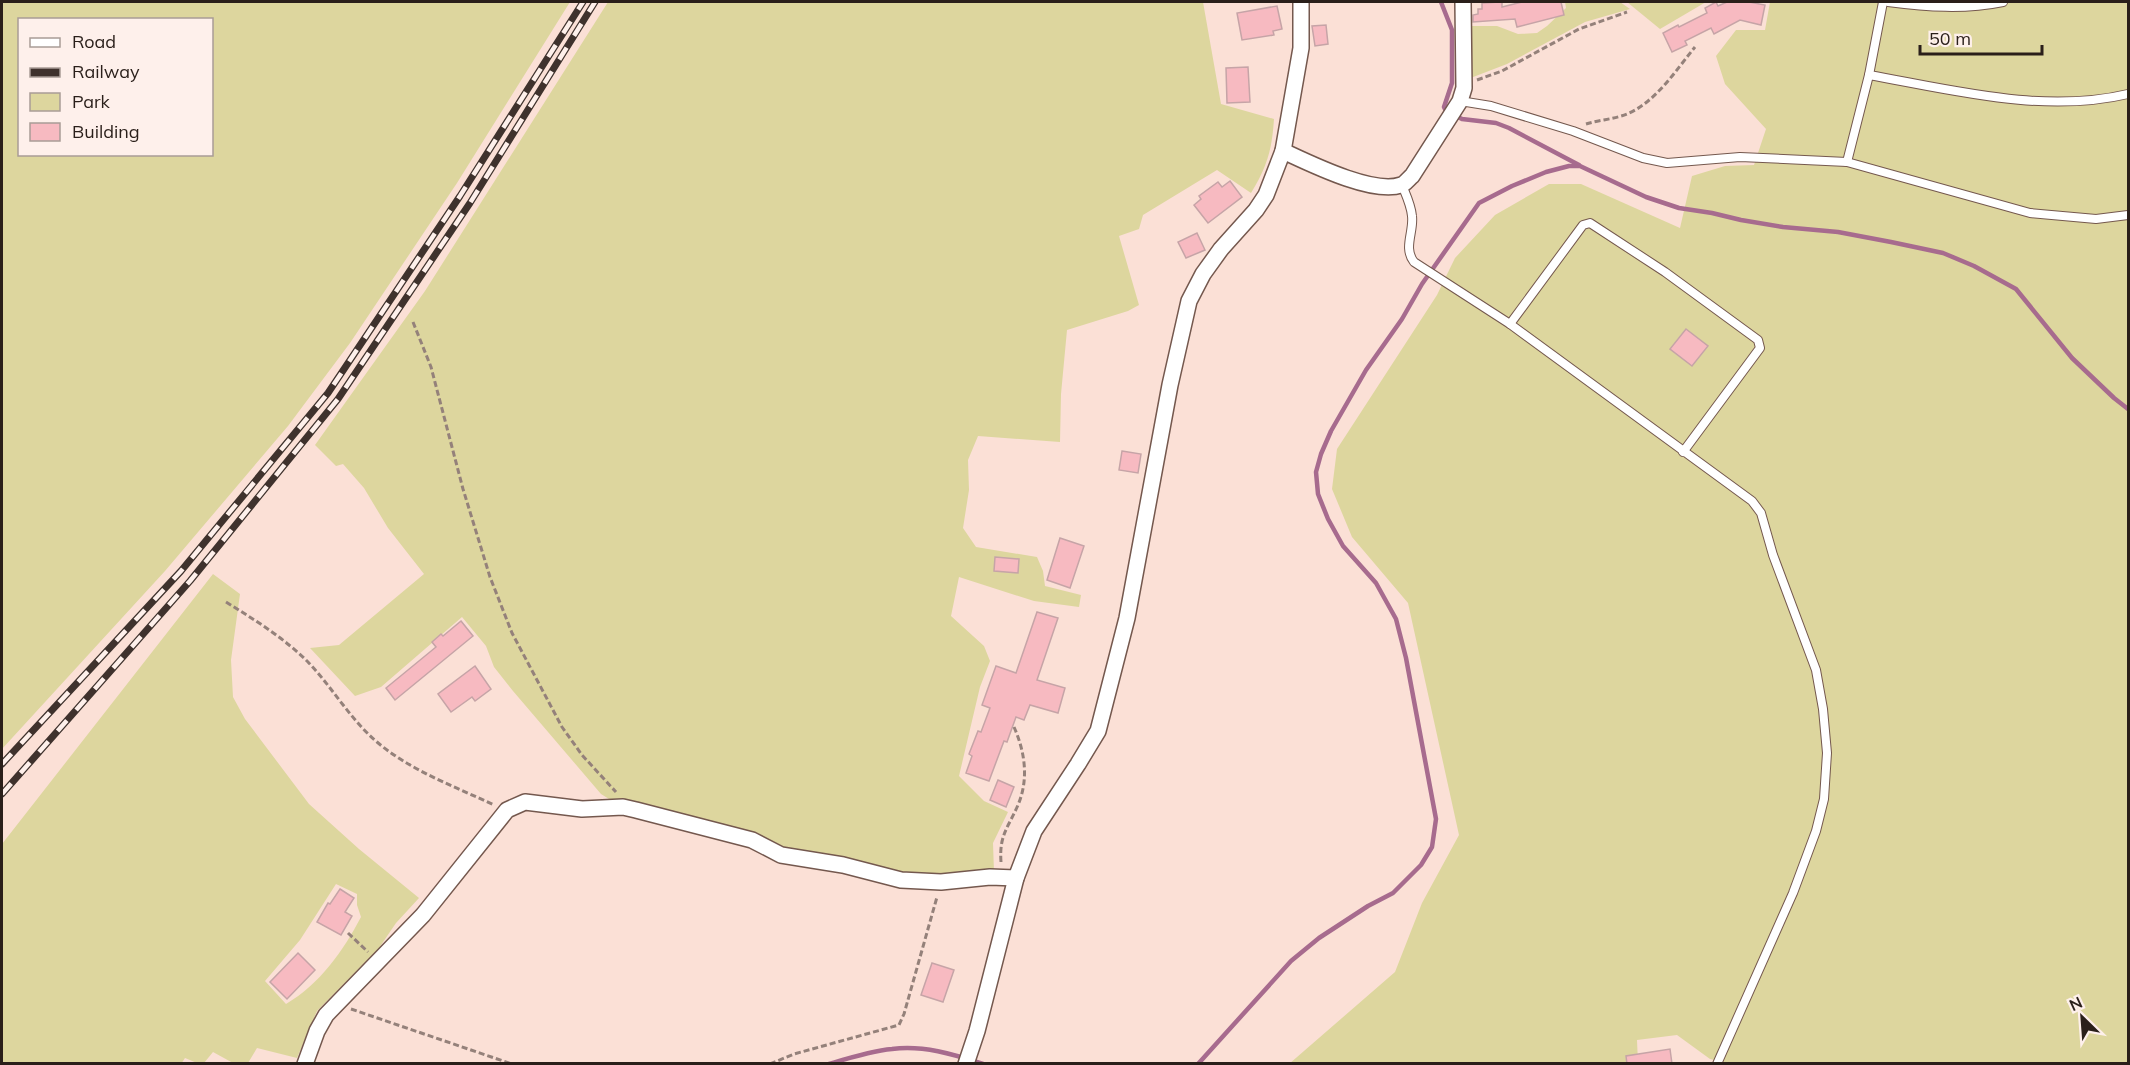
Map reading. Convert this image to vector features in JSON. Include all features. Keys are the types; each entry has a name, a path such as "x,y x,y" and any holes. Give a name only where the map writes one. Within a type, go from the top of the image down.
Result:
{"street":[{"path":"966,1064 1009,878 1034,831 1098,731 1127,618 1170,385 1189,301 1209,266 1266,195 1283,151 1301,48 1300,2"},
{"path":"1283,151 1337,176 1382,186 1402,185 1412,176 1460,101 1464,82 1463,2"},
{"path":"305,1064 326,1014 423,915 507,810 525,802 582,809 622,807 752,840 781,855 843,865 901,880 941,882 1009,878"}],"lane":[{"path":"1846,162 1886,2 1933,8 2003,2"},
{"path":"1869,75 1973,94 2044,101 2080,102 2128,93"},
{"path":"1460,101 1491,106 1571,130 1643,158 1667,163 1740,157 1846,162 2030,213 2096,219 2128,215"},
{"path":"1402,185 1412,215 1409,256 1510,324 1752,501 1761,513 1773,555 1816,670 1823,709 1827,753 1824,799 1816,831 1788,903 1717,1064"},
{"path":"1510,324 1582,225 1590,223 1665,272 1758,340 1760,348 1683,452"}],"path":[{"path":"1464,82 1479,80 1502,71 1579,29 1627,12"},
{"path":"1571,130 1639,109 1666,82 1695,47"},
{"path":"413,322 431,367 463,489 490,577 512,633 561,727 618,794 622,807"},
{"path":"226,603 285,641 309,664 341,704 377,742 418,770 507,810"},
{"path":"1009,878 1000,843 1024,789 1025,777 1020,741 1014,727"},
{"path":"770,1064 794,1054 899,1025 941,882"},
{"path":"348,933 366,950 375,963"},
{"path":"335,1004 512,1064"}],"green space":[{"path":"2,2 570,2 457,183 350,343 288,426 165,571 2,749"},
{"path":"608,2 1203,2 1221,104 1274,119 1268,158 1251,193 1217,170 1143,215 1139,229 1119,236 1139,305 1128,311 1067,330 1061,394 1060,442 978,436 968,460 969,490 963,528 976,547 1037,557 1043,571 1045,586 1081,595 1079,607 1034,601 959,577 951,616 984,646 990,661 980,687 959,776 984,801 1008,812 993,843 994,872 939,877 904,875 782,850 661,811 609,799 601,794 513,691 494,667 486,646 462,617 381,687 355,696 310,648 339,645 424,574 388,528 364,488 343,464 336,466 315,445 425,291"},
{"path":"1565,2 1620,2 1630,9 1585,22 1507,64 1468,79 1470,26 1497,26 1518,34 1537,33 1566,8"},
{"path":"1627,2 1706,2 1660,29"},
{"path":"1770,2 2128,2 2128,1063 1729,1063 1710,1059 1677,1035 1637,1040 1638,1063 1289,1064 1395,972 1422,903 1459,835 1408,603 1352,537 1332,489 1337,449 1437,295 1455,258 1495,215 1549,184 1581,184 1680,228 1692,176 1725,166 1754,165 1766,129 1725,84 1716,56 1736,30 1765,30"},
{"path":"213,574 240,594 231,660 233,697 245,719 309,804 419,898 396,923 379,948 317,1011 297,1058 257,1048 248,1063 233,1063 213,1052 204,1063 185,1058 181,1064 2,1063 2,844","holes":["336,884 357,894 357,905 361,917 346,942 320,977 286,1004 265,981 300,940"]}],"building":[{"path":"1502,2 1502,7 1522,2 1561,2 1564,15 1517,27 1515,19 1473,22 1473,15 1478,14 1478,9 1482,9 1482,3"},
{"path":"1716,2 1718,6 1727,2 1765,5 1761,25 1740,20 1714,34 1711,28 1685,41 1687,45 1672,52 1663,33 1707,13 1705,8"},
{"path":"1277,6 1282,29 1273,31 1274,35 1242,40 1237,13"},
{"path":"1326,25 1328,44 1315,46 1312,26"},
{"path":"1248,67 1250,102 1227,103 1226,68"},
{"path":"1230,181 1242,197 1208,223 1194,205 1201,199 1199,196 1218,182 1222,187"},
{"path":"1197,233 1205,250 1186,258 1178,242"},
{"path":"1686,329 1708,346 1692,366 1670,349"},
{"path":"1122,451 1141,454 1138,473 1119,470"},
{"path":"1060,538 1084,546 1070,588 1047,580"},
{"path":"995,557 1019,559 1018,573 994,571"},
{"path":"1037,612 1058,618 1037,680 1065,688 1058,713 1030,705 1024,720 1016,717 989,781 966,773 972,756 969,754 990,708 982,705 996,666 1016,673"},
{"path":"461,621 473,636 395,700 386,688 436,647 432,642"},
{"path":"475,666 491,689 475,701 472,697 451,712 438,694"},
{"path":"998,780 1014,787 1006,807 990,800"},
{"path":"340,889 354,898 345,912 352,916 341,935 317,922 328,903 330,904"},
{"path":"298,953 315,970 287,999 270,982"},
{"path":"932,963 954,970 943,1002 921,995"},
{"path":"1670,1049 1672,1064 1627,1064 1626,1056"}],"waterway":[{"path":"1441,2 1452,30 1452,83 1444,107 1446,111 1462,119 1496,123 1509,128 1579,165"},
{"path":"1198,1064 1291,961 1319,938 1368,906 1393,893 1421,865 1432,847 1436,819 1406,658 1396,619 1376,583 1343,546 1328,519 1318,494 1316,472 1331,431 1366,370 1402,319 1422,284 1479,203 1546,172 1569,166 1580,166 1646,197 1679,208 1783,227 1838,232 1943,253 1974,266 2016,289 2072,358 2128,409"},
{"path":"829,1064 868,1053 904,1048 938,1051 983,1064"}],"railway":[{"path":"2,764 181,571 328,393 460,196 583,2"},
{"path":"2,794 190,581 338,399 470,203 595,2"}]}
